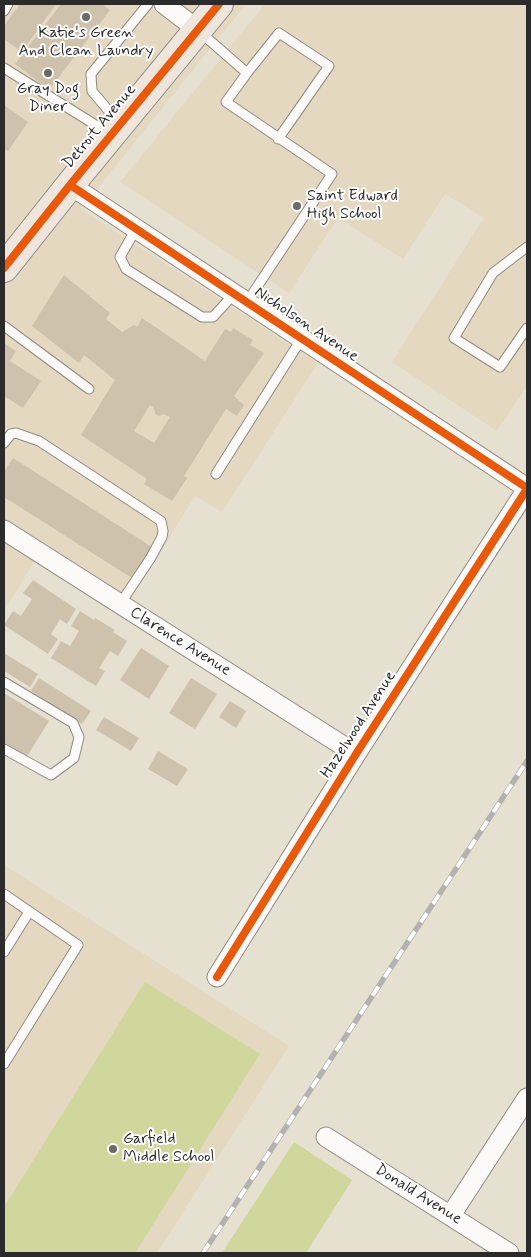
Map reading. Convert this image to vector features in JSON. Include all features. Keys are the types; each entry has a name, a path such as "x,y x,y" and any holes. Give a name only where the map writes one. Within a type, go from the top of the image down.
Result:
{"main road":[{"name":"Detroit Avenue","path":"4,268 219,4"}],"street":[{"path":"164,4 198,30"},
{"name":"Nicholson Avenue","path":"70,185 527,488"},
{"name":"Hazelwood Avenue","path":"217,977 356,754 527,488"},
{"name":"Clarence Avenue","path":"4,530 356,754"},
{"path":"451,1215 527,1098"},
{"name":"Donald Avenue","path":"326,1137 509,1253"}],"lane":[{"path":"4,11 8,4"},
{"path":"116,130 92,91 91,74 148,4"},
{"path":"198,30 247,73"},
{"path":"136,228 120,257 126,269 202,317 213,317 240,298 332,174 278,139 226,102 279,33 329,66 278,139"},
{"path":"4,68 116,130"},
{"path":"527,247 494,273 454,338 500,367 527,328"},
{"path":"4,326 89,389"},
{"path":"216,474 302,338"},
{"path":"4,443 11,434 16,433 39,441 161,521 164,531 162,537 150,559 120,604"},
{"path":"4,682 73,723 79,737 74,758 51,775 4,749"},
{"path":"4,894 78,945 4,1064"},
{"path":"4,952 29,912"}],"shaded area":[{"path":"4,4 246,4 81,209 318,363 222,512 195,496 122,613 36,559 4,611"},
{"name":"Saint Edward High School","path":"265,4 527,4 527,386 497,431 392,362 484,218 445,194 403,259 338,218 289,293 120,182"},
{"name":"Garfield Middle School","path":"4,865 289,1046 157,1253 4,1253"}],"green space":[{"path":"145,982 260,1054 135,1253 4,1253 4,1207"},
{"path":"294,1142 352,1180 306,1253 222,1253"}],"building":[{"path":"20,4 56,4 22,52 4,39 4,26"},
{"path":"61,4 102,4 110,10 49,90 15,64"},
{"path":"4,105 28,122 8,151 4,149"},
{"path":"64,275 110,313 106,319 122,332 134,325 137,327 142,318 205,361 225,329 231,332 233,328 253,340 250,345 264,353 234,396 244,405 237,416 226,409 184,476 187,478 172,501 144,484 147,479 81,435 115,380 84,355 79,363 32,326","holes":["150,405 153,407 156,415 164,414 170,417 154,443 134,431"]},
{"path":"4,343 16,351 10,361 41,381 23,408 4,396"},
{"path":"13,458 155,549 135,580 4,497 4,472"},
{"path":"33,580 76,609 67,624 60,619 51,634 58,639 48,654 4,625 13,611 21,616 32,599 23,593"},
{"path":"80,611 115,630 113,632 127,641 118,656 110,651 99,668 105,671 96,686 51,658 61,641 70,646 79,631 71,626"},
{"path":"141,648 169,666 149,699 120,680"},
{"path":"4,653 38,674 30,687 4,671"},
{"path":"39,678 91,711 82,724 31,691"},
{"path":"191,678 217,694 195,729 169,713"},
{"path":"4,693 49,721 26,758 4,745"},
{"path":"230,701 246,711 236,728 219,717"},
{"path":"104,717 139,738 131,751 96,730"},
{"path":"158,751 188,769 177,786 148,769"}],"railway":[{"path":"203,1253 527,761"}],"cycle path":[{"path":"4,268 219,4"},
{"path":"70,185 527,488"},
{"path":"217,977 356,754 527,489"}],"place":[{"name":"Katie's Green And Clean Laundry","path":"86,17"},
{"name":"Gray Dog Diner","path":"48,73"},
{"name":"Saint Edward High School","path":"297,206"},
{"name":"Garfield Middle School","path":"113,1149"}]}
